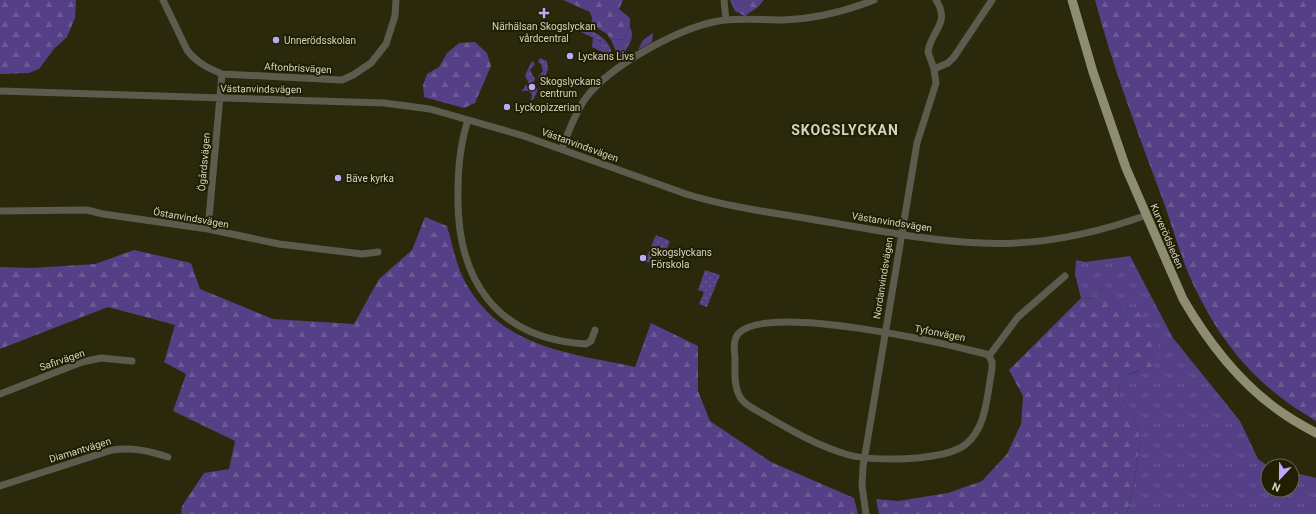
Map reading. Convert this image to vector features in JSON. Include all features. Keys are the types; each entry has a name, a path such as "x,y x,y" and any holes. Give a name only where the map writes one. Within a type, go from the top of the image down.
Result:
{"main road":[{"name":"Kurverödsleden","path":"1072,0 1110,124 1126,168 1183,299 1194,318 1217,350 1241,377 1283,414 1316,433"}],"street":[{"path":"163,0 187,50 192,57 205,66 222,74"},
{"name":"Aftonbrisvägen","path":"222,74 342,80 353,75 371,63 386,44 395,16 396,0"},
{"path":"724,0 726,20"},
{"path":"562,149 575,116 585,99 614,70 677,35 694,28 726,20 803,18 854,7 874,0"},
{"name":"Nordanvindsvägen","path":"866,514 862,486 865,458 900,234 917,143 936,83 934,69 928,52 942,20 941,11 936,0"},
{"path":"934,69 948,63 954,57 992,0"},
{"name":"Ögårdsvägen","path":"208,228 222,74"},
{"name":"Västanvindsvägen","path":"0,91 384,103 430,109 562,149 686,194 712,201 766,212 944,240 1011,243 1068,237 1112,228 1147,215"},
{"path":"468,120 458,163 458,210 460,235 465,258 483,293 498,311 510,321 539,336 556,341 586,344 591,341 595,330"},
{"name":"Östanvindsvägen","path":"0,211 88,210 103,214 208,228 279,244 362,254 378,252"},
{"path":"989,356 1018,317 1064,276"},
{"name":"Tyfonvägen","path":"767,323 824,324 885,334 936,342 989,356 992,362 992,369 981,424 966,444 947,453 923,458 865,458 849,455 802,437 743,401 736,386 735,340 740,332 750,326 767,323"},
{"name":"Safirvägen","path":"0,394 82,362 101,358 132,361"},
{"name":"Diamantvägen","path":"0,486 112,450 125,448 145,450 168,457"}],"green space":[{"path":"0,0 76,0 75,18 67,37 54,49 39,69 29,73 0,74"},
{"path":"563,0 623,0 619,9 630,18 630,27 625,39 611,40 607,34 591,24 592,18 590,12"},
{"path":"730,0 764,0 758,7 745,16 735,11"},
{"path":"1095,0 1316,0 1316,421 1295,408 1277,394 1244,364 1230,347 1205,308 1184,262 1163,199 1132,117 1116,71"},
{"path":"583,27 598,34 606,41 611,50 612,56 609,55 602,42 581,32"},
{"path":"630,27 632,35 630,43 619,58 611,40 625,39"},
{"path":"653,33 652,42 638,50 643,40"},
{"path":"593,37 604,44 609,55 592,47"},
{"path":"475,42 487,53 491,66 475,103 464,108 424,97 423,85 427,74 439,67 447,53 459,43"},
{"path":"540,58 547,61 548,69 544,80 541,81 538,77 543,71 541,64 538,62"},
{"path":"532,61 535,64 530,70 535,79 532,85 529,84 525,75"},
{"path":"526,85 529,88 537,88 537,92 533,100 531,100 532,95 529,91 522,91"},
{"path":"425,217 447,226 458,266 468,287 483,308 501,324 520,336 541,345 564,352 635,367 651,323 698,346 698,391 710,421 771,462 854,498 858,514 181,514 182,506 204,473 229,469 235,441 173,411 186,374 164,362 175,325 108,307 0,349 0,267 33,268 95,264 134,250 191,263 200,289 273,319 354,324 379,279 412,250"},
{"path":"656,235 670,241 659,267 645,261"},
{"path":"1130,256 1173,338 1240,421 1260,460 1260,498 1300,498 1300,474 1316,478 1316,514 1127,514 1135,478 1140,438 1134,416 1125,406 1118,393 1121,383 1125,378 1140,371 1137,311 1119,304 1101,289 1093,299 1081,298 1075,274 1076,260 1085,262"},
{"path":"705,270 720,275 707,307 699,304 704,292 698,290"},
{"path":"1101,289 1119,304 1137,311 1152,327 1160,351 1153,366 1127,376 1120,385 1118,392 1125,406 1134,416 1140,438 1135,478 1127,514 879,514 876,499 898,501 948,493 982,481 1007,454 1021,424 1023,396 1009,370 1081,298 1093,299"}],"place":[{"name":"Närhälsan Skogslyckan vårdcentral","path":"544,13"},
{"name":"Unnerödsskolan","path":"276,40"},
{"name":"Lyckans Livs","path":"570,56"},
{"name":"Skogslyckans centrum","path":"532,87"},
{"name":"Lyckopizzerian","path":"507,107"},
{"name":"Bäve kyrka","path":"338,178"},
{"name":"Skogslyckans Förskola","path":"643,258"}],"district":[{"name":"SKOGSLYCKAN","path":"845,130"}]}
